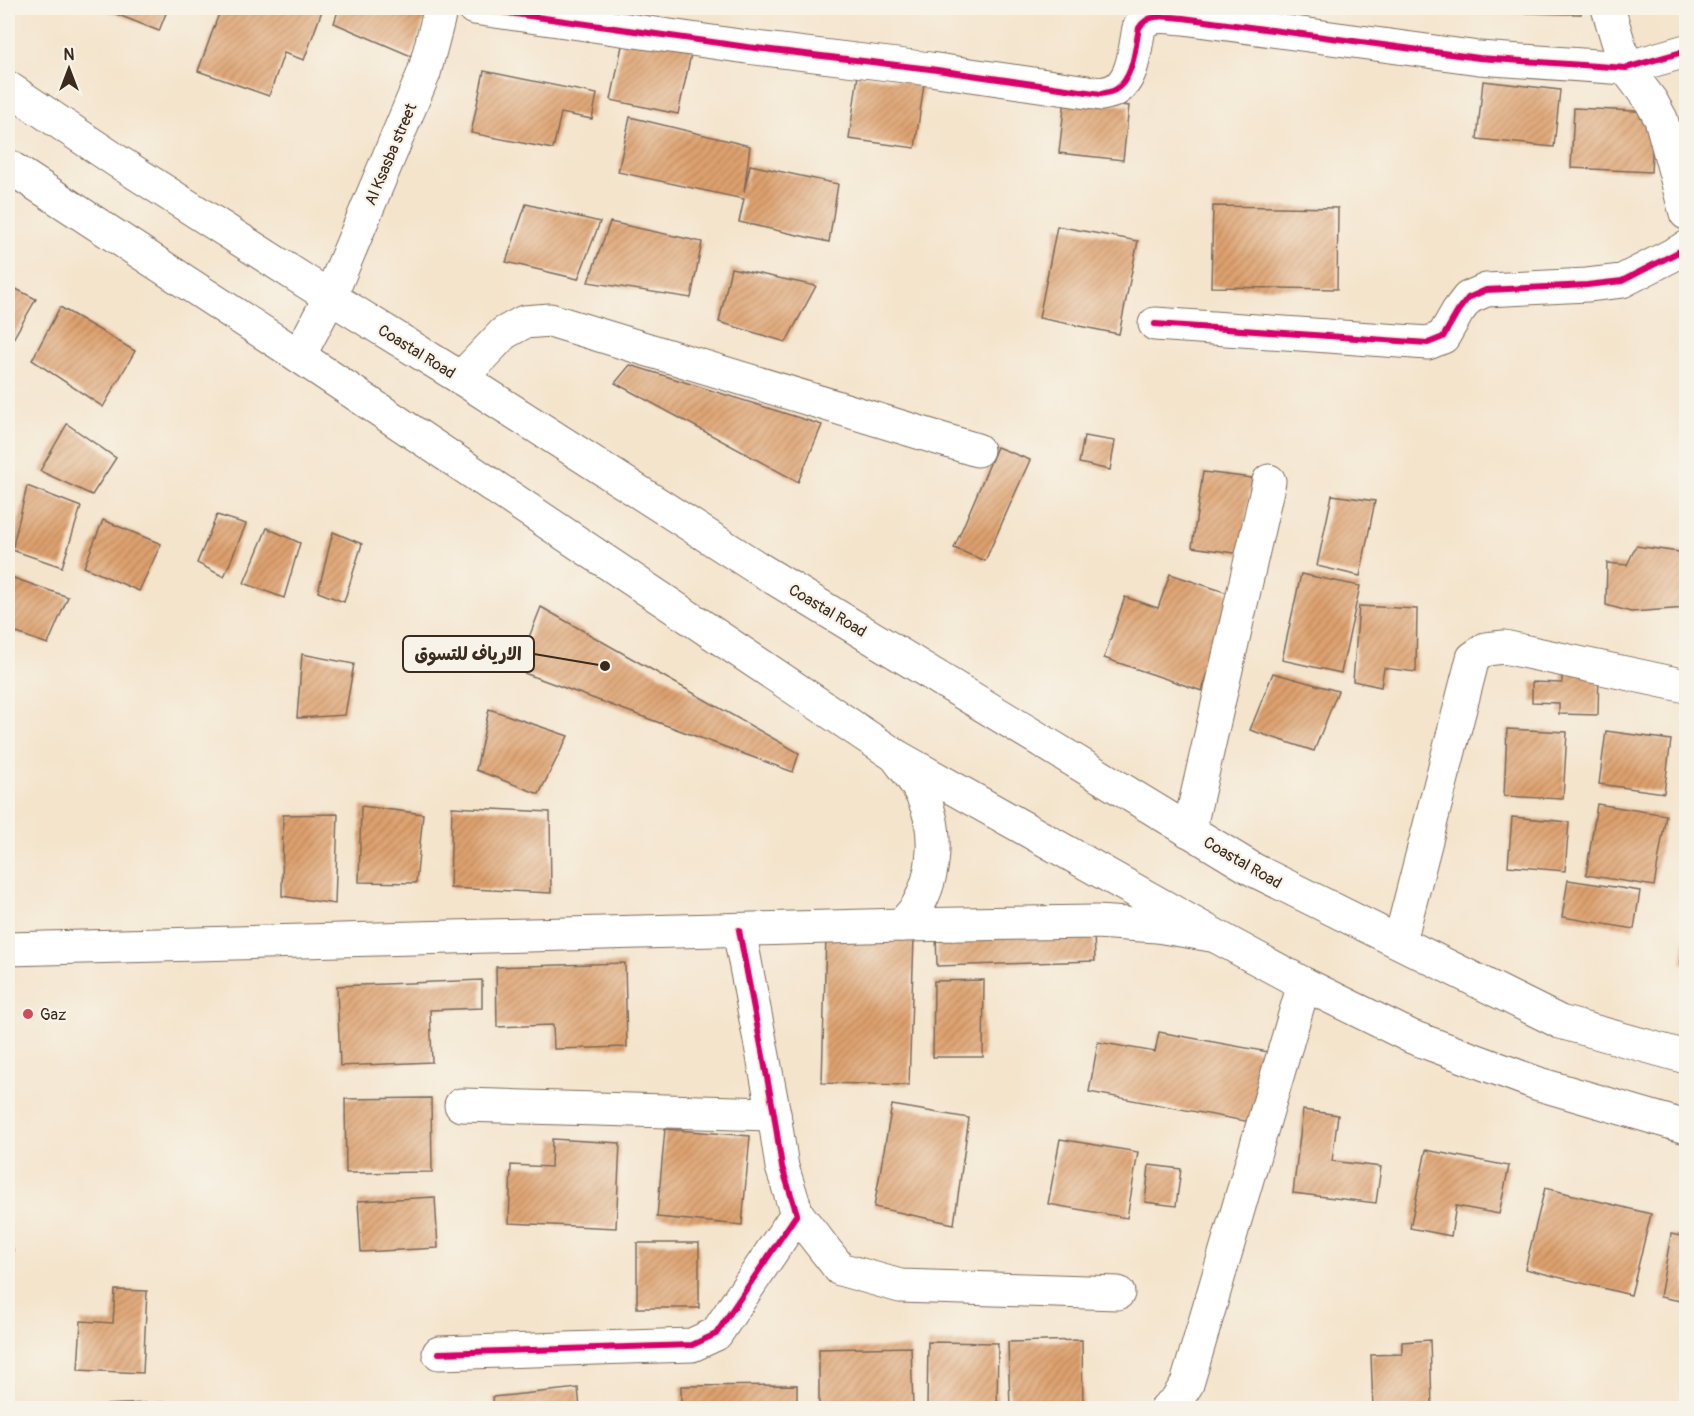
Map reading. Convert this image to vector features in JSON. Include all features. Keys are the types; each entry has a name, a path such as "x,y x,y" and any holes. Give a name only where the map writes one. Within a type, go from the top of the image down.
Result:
{"main road":[{"name":"Al Ksasba street","path":"299,356 330,297 424,73 441,8"},
{"path":"474,8 1101,94 1116,90 1122,84 1131,66 1139,28 1146,20 1160,16 1479,58 1626,68 1686,51"},
{"path":"1608,8 1626,68 1651,101 1661,119 1686,213"},
{"name":"Coastal Road","path":"8,88 126,167 756,567 1254,870 1560,1022 1686,1057"},
{"path":"8,165 299,356 897,756 1214,935 1304,984 1412,1037 1539,1084 1686,1126"},
{"path":"1155,324 1428,344 1443,337 1468,298 1486,290 1622,281 1686,248"},
{"path":"460,378 504,333 524,322 550,320 977,450"},
{"path":"1190,831 1269,481"},
{"path":"1400,941 1473,658 1486,649 1504,646 1686,686"},
{"path":"897,756 922,795 930,817 933,840 932,863 926,886 917,907 902,925"},
{"path":"8,949 902,925 1096,922 1157,926 1214,935"},
{"path":"739,930 782,1167 797,1214 840,1269 900,1286 1118,1293"},
{"path":"1167,1408 1176,1401 1187,1384 1304,984"},
{"path":"461,1106 774,1114"},
{"path":"439,1353 692,1345 716,1334 797,1214"}],"building":[{"path":"101,8 168,8 159,31"},
{"path":"221,8 323,8 304,60 284,53 269,96 198,71"},
{"path":"339,8 429,8 411,56 334,23"},
{"path":"1484,8 1581,8 1581,14 1484,12"},
{"path":"625,31 693,45 678,114 611,100"},
{"path":"484,71 597,94 592,119 561,113 553,149 471,133"},
{"path":"858,75 924,84 915,148 849,139"},
{"path":"1483,81 1560,90 1554,147 1477,139"},
{"path":"1065,99 1129,106 1123,160 1059,153"},
{"path":"1574,108 1654,112 1651,172 1571,168"},
{"path":"630,117 750,146 744,192 750,165 838,184 829,242 739,222 744,199 618,172"},
{"path":"526,204 600,222 578,279 506,262"},
{"path":"1213,206 1338,208 1337,289 1211,287"},
{"path":"610,222 702,242 691,298 588,282"},
{"path":"1057,226 1138,241 1119,334 1039,318"},
{"path":"731,268 816,286 786,342 719,322"},
{"path":"8,285 36,299 13,339 8,336"},
{"path":"60,307 135,351 103,407 32,360"},
{"path":"630,365 822,425 798,482 615,383"},
{"path":"67,424 116,458 92,495 40,471"},
{"path":"1084,436 1115,441 1110,470 1079,463"},
{"path":"997,447 1030,460 985,561 954,548"},
{"path":"1203,472 1252,478 1241,554 1192,547"},
{"path":"27,486 81,507 62,567 12,550"},
{"path":"1332,495 1375,501 1360,576 1317,566"},
{"path":"217,515 246,524 224,577 197,563"},
{"path":"103,520 161,544 139,591 84,567"},
{"path":"267,528 300,543 284,598 244,583"},
{"path":"333,532 362,544 344,602 318,592"},
{"path":"1636,546 1686,553 1686,608 1631,612 1606,605 1607,563 1627,565"},
{"path":"1170,574 1234,595 1202,691 1104,658 1125,597 1158,608"},
{"path":"1301,574 1360,586 1341,673 1282,660"},
{"path":"8,576 68,597 48,644 8,630"},
{"path":"1359,606 1417,609 1416,672 1384,668 1381,687 1353,681"},
{"path":"541,607 799,753 793,772 516,670"},
{"path":"302,654 354,664 345,715 297,718"},
{"path":"1562,671 1599,671 1598,715 1559,714 1559,703 1532,702 1532,682 1562,683"},
{"path":"1273,673 1338,691 1314,751 1250,730"},
{"path":"489,709 568,736 539,794 476,770"},
{"path":"1507,729 1567,732 1563,799 1504,796"},
{"path":"1606,731 1671,740 1664,793 1599,784"},
{"path":"1597,804 1666,815 1654,886 1586,875"},
{"path":"361,806 423,814 416,883 359,882"},
{"path":"452,807 550,812 551,893 450,888"},
{"path":"338,814 335,904 282,896 283,815"},
{"path":"1512,817 1569,822 1565,871 1508,866"},
{"path":"1568,880 1640,891 1634,929 1562,917"},
{"path":"1094,930 1095,961 937,966 936,935"},
{"path":"826,935 914,938 909,1085 822,1083"},
{"path":"1686,936 1686,964 1681,963"},
{"path":"625,963 627,1047 554,1049 553,1025 497,1027 496,967"},
{"path":"482,980 482,1008 430,1010 432,1062 340,1066 337,986"},
{"path":"984,980 983,1057 933,1057 934,981"},
{"path":"1159,1032 1274,1053 1261,1124 1089,1092 1098,1042 1155,1052"},
{"path":"431,1098 432,1172 346,1173 345,1099"},
{"path":"892,1105 969,1118 954,1224 874,1207"},
{"path":"1303,1110 1338,1115 1332,1161 1381,1167 1376,1203 1293,1193"},
{"path":"665,1129 750,1136 742,1225 657,1217"},
{"path":"552,1139 620,1143 616,1228 509,1223 511,1165 551,1167"},
{"path":"1060,1139 1138,1152 1127,1218 1048,1204"},
{"path":"1426,1150 1509,1166 1499,1214 1456,1206 1451,1236 1410,1228"},
{"path":"1149,1165 1181,1169 1176,1206 1145,1202"},
{"path":"1545,1188 1651,1214 1631,1295 1525,1269"},
{"path":"435,1197 438,1248 361,1252 358,1201"},
{"path":"1671,1234 1686,1237 1686,1302 1660,1297"},
{"path":"637,1243 699,1243 699,1308 637,1308"},
{"path":"8,1249 13,1249 11,1309 8,1309"},
{"path":"115,1290 147,1291 143,1373 78,1370 81,1321 113,1323"},
{"path":"1082,1340 1083,1408 1010,1408 1008,1342"},
{"path":"1430,1340 1432,1408 1373,1408 1371,1355 1402,1354 1402,1342"},
{"path":"928,1342 998,1343 997,1408 927,1408"},
{"path":"911,1347 913,1408 819,1408 819,1349"},
{"path":"797,1385 797,1408 681,1408 681,1386"},
{"path":"578,1388 580,1408 494,1408 493,1397"},
{"path":"169,1402 170,1408 105,1408 104,1405"}],"cycle path":[{"path":"474,8 1101,94 1113,91 1121,85 1133,62 1139,28 1147,20 1158,17 1183,18 1479,58 1626,68 1686,51"},
{"path":"1155,324 1428,343 1443,337 1468,298 1486,290 1622,281 1686,248"},
{"path":"439,1353 692,1345 716,1334 797,1214 782,1167 739,930"}],"place":[{"name":"الارياف للتسوق","path":"605,666"},
{"name":"Gaz","path":"28,1014"}]}
